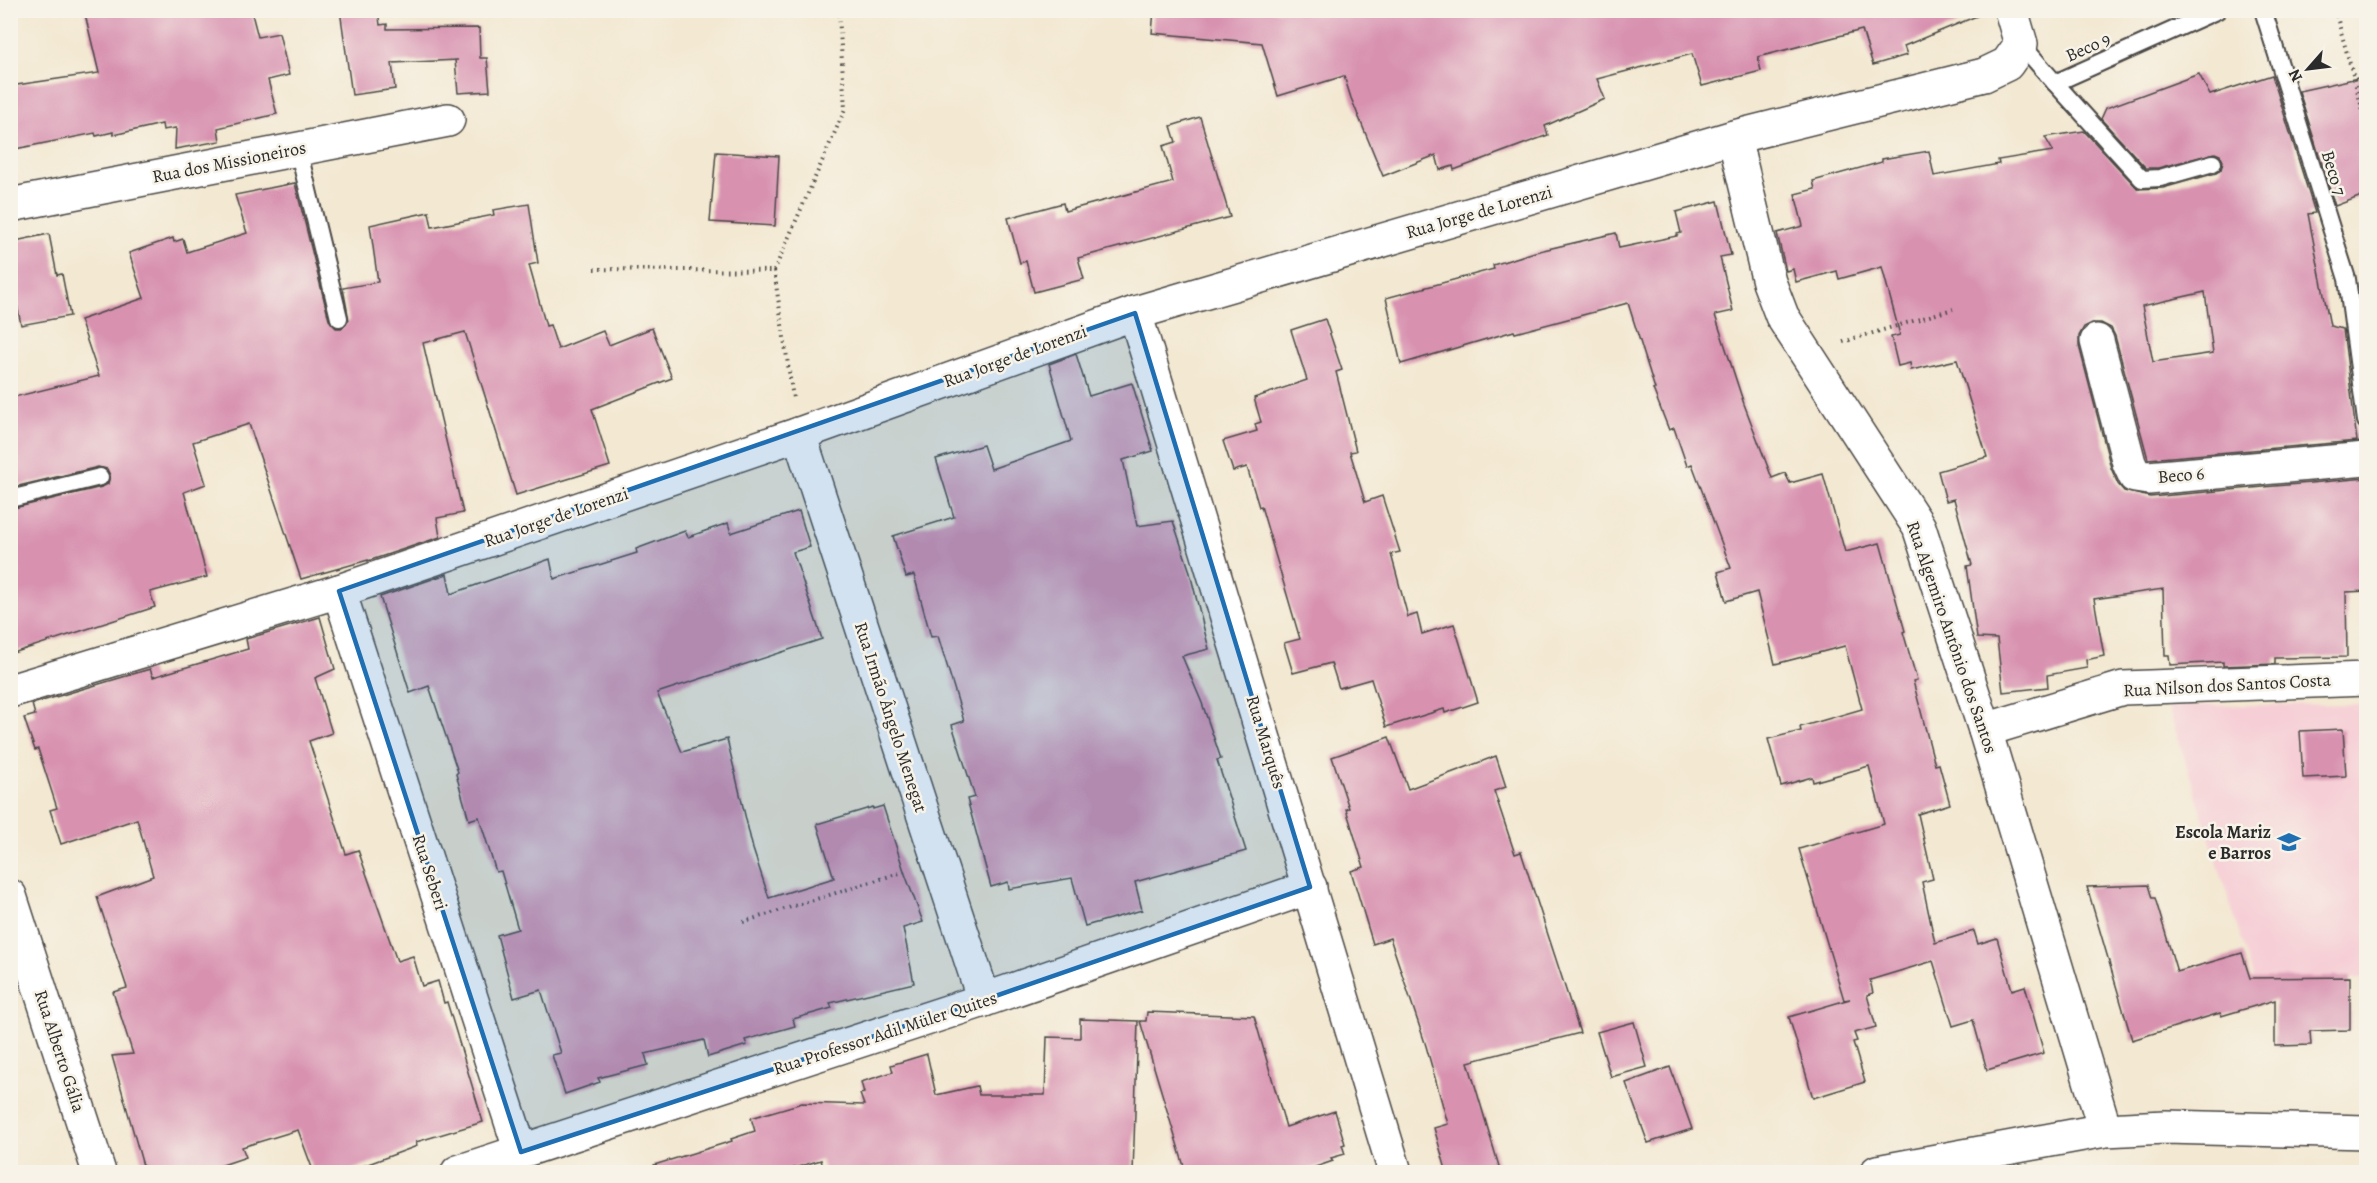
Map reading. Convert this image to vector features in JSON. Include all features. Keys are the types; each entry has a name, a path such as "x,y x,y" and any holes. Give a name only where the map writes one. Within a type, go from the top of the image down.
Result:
{"street":[{"path":"2011,10 2021,44"},
{"name":"Rua Jorge de Lorenzi","path":"10,691 339,591 798,434 1136,313 1734,137 1984,75 2007,64 2021,44"},
{"name":"Rua dos Missioneiros","path":"10,205 448,120"},
{"name":"Rua Algemiro Antônio dos Santos","path":"1734,137 1772,292 1782,316 1919,527 1985,730 2105,1130"},
{"name":"Rua Marquês","path":"1136,313 1395,1173"},
{"name":"Beco 6","path":"2097,340 2128,463 2135,476 2148,478 2367,459"},
{"name":"Rua Irmão Ângelo Menegat","path":"798,434 984,1000"},
{"name":"Rua Seberi","path":"339,591 522,1152"},
{"name":"Rua Nilson dos Santos Costa","path":"1985,730 2122,688 2367,679"},
{"name":"Rua Professor Adil Müler Quites","path":"458,1173 984,1000 1310,887"},
{"name":"Rua Alberto Gália","path":"10,896 99,1173"},
{"path":"1877,1173 2105,1130 2165,1127 2367,1132"}],"lane":[{"name":"Beco 9","path":"2021,44 2055,83 2217,10"},
{"name":"Beco 7","path":"2263,10 2347,279 2367,421"},
{"path":"2055,83 2142,179 2160,178 2213,163"},
{"path":"298,149 339,318"},
{"path":"10,499 100,477"}],"path":[{"path":"798,434 774,271 845,109 838,15 822,10"},
{"path":"2335,10 2367,122"},
{"path":"594,270 774,271"},
{"path":"1807,352 1953,309"},
{"path":"743,922 939,861"}],"highlighted area":[{"path":"1135,313 1310,887 984,1000 521,1152 339,591"}],"shaded area":[{"name":"Escola Mariz e Barros","path":"2366,704 2366,1054 2365,978 2254,980 2168,706"}],"building":[{"path":"84,10 251,10 258,37 279,33 289,75 268,80 277,114 218,128 220,141 175,149 176,128 163,130 162,124 113,135 113,132 96,136 95,133 10,150 10,86 99,73"},
{"path":"340,10 378,10 380,25 387,24 387,29 479,28 480,58 487,58 490,91 458,93 455,60 392,63 395,89 352,95"},
{"path":"1154,10 1989,11 1904,46 1907,55 1873,65 1862,30 1758,57 1761,71 1702,86 1692,54 1597,79 1605,99 1545,126 1548,135 1454,170 1453,166 1440,170 1436,155 1383,176 1344,76 1278,96 1262,43 1152,33"},
{"path":"2199,74 2210,95 2272,75 2315,213 2308,214 2330,326 2343,329 2357,441 2148,459 2111,328 2101,323 2092,323 2084,327 2079,336 2079,346 2111,468 2124,491 2150,497 2367,478 2367,591 2346,592 2347,657 2275,658 2275,664 2223,666 2223,662 2170,665 2169,655 2165,655 2163,589 2094,599 2104,656 2086,660 2087,668 2047,675 2048,687 2003,692 1997,639 1977,638 1967,566 1972,565 1954,499 1946,501 1938,471 1987,457 1957,360 1911,370 1910,363 1898,366 1891,337 1900,335 1882,267 1839,279 1837,271 1796,282 1793,269 1786,271 1777,233 1803,226 1795,194 1815,189 1813,181 1882,162 1882,159 1929,151 1934,176 1999,164 1998,160 2053,151 2045,137 2084,131 2138,189 2163,188 2221,170 2223,161 2220,155 2215,153 2158,168 2146,168 2101,119 2106,108","holes":["2205,292 2213,353 2153,362 2142,306"]},
{"path":"2367,76 2367,194 2335,206 2299,91"},
{"path":"1200,117 1230,217 1078,258 1084,279 1034,292 1026,261 1020,263 1008,218 1063,203 1065,211 1173,182 1163,146 1176,142 1171,126"},
{"path":"716,152 779,156 775,226 710,222"},
{"path":"295,183 329,320 336,328 342,328 349,320 343,288 378,282 370,225 429,212 432,227 494,215 493,210 529,204 538,263 529,265 546,326 550,325 558,349 603,331 609,345 652,328 672,378 592,409 610,466 516,495 465,332 423,343 463,513 437,518 440,537 368,561 301,579 249,424 193,442 206,484 184,492 207,577 150,592 155,607 10,654 10,509 102,487 108,484 110,475 107,469 98,467 10,488 10,398 99,376 80,320 144,298 129,253 173,238 174,242 183,239 187,252 247,233 235,195"},
{"path":"1718,201 1731,255 1720,257 1733,311 1715,315 1744,404 1772,478 1785,473 1790,483 1823,474 1845,552 1880,543 1905,631 1903,632 1917,680 1913,681 1935,765 1939,764 1950,804 1918,814 1933,879 1922,882 1935,943 1974,931 1978,944 1997,938 2012,990 2025,986 2044,1053 1987,1070 1973,1020 1953,1026 1933,961 1870,980 1873,993 1867,995 1876,1027 1854,1033 1857,1041 1853,1042 1865,1082 1813,1098 1789,1017 1850,999 1844,1000 1799,849 1884,824 1869,766 1813,782 1812,777 1781,786 1768,739 1801,731 1800,727 1862,709 1845,646 1775,664 1757,592 1726,601 1718,572 1731,568 1692,464 1687,466 1674,428 1669,430 1653,389 1655,389 1628,303 1515,333 1514,331 1401,364 1386,298 1494,269 1493,265 1535,252 1616,233 1619,248 1677,236 1681,233 1676,212"},
{"path":"49,234 57,275 62,274 70,316 21,325 13,284 18,283 10,242"},
{"path":"1325,319 1342,370 1336,372 1356,451 1350,452 1365,502 1382,496 1400,552 1391,554 1408,617 1417,614 1422,634 1454,624 1478,702 1445,713 1444,709 1386,727 1371,679 1339,688 1331,663 1293,673 1284,643 1300,639 1261,506 1259,507 1247,467 1233,471 1223,441 1257,431 1255,424 1261,422 1254,398 1307,380 1291,330"},
{"path":"1076,354 1089,396 1132,383 1153,451 1123,460 1137,526 1173,521 1189,569 1209,649 1182,656 1202,703 1221,759 1217,760 1246,851 1135,882 1142,910 1085,926 1072,878 1009,889 1008,882 991,887 967,799 975,797 952,725 964,721 938,636 931,637 914,575 906,577 893,536 954,517 936,459 983,445 991,469 1071,441 1049,364"},
{"path":"799,511 810,547 793,552 822,639 657,693 682,752 727,739 753,849 769,898 834,878 817,824 883,806 923,922 903,928 914,983 830,1003 832,1008 793,1019 795,1026 745,1040 747,1045 708,1057 704,1040 645,1054 648,1065 598,1078 600,1082 565,1094 552,1055 561,1053 541,990 514,998 497,935 518,929 501,871 496,872 479,817 469,820 456,774 458,772 429,686 410,693 380,597 447,574 451,594 550,559 554,579 637,553 636,549 685,531 688,537 728,523 731,533"},
{"path":"320,617 335,669 315,678 332,733 309,741 346,854 358,850 397,961 413,956 422,986 438,981 444,1003 447,1002 483,1122 416,1142 417,1146 344,1173 314,1173 298,1130 242,1147 246,1157 199,1173 145,1173 112,1056 133,1054 113,992 127,988 97,897 153,876 137,819 61,844 50,810 57,808 38,749 35,750 24,718 35,715 32,704 150,669 153,677 248,649 246,639"},
{"path":"2343,729 2346,776 2303,778 2300,731"},
{"path":"1389,737 1408,789 1496,756 1506,787 1494,791 1515,854 1521,852 1580,1033 1468,1062 1501,1173 1447,1173 1434,1128 1448,1124 1426,1046 1390,938 1373,944 1351,871 1364,867 1346,809 1349,808 1332,757"},
{"path":"2148,885 2152,898 2155,898 2177,972 2242,953 2250,978 2350,977 2350,1030 2310,1031 2311,1045 2275,1046 2275,1000 2221,1016 2220,1013 2132,1040 2087,887"},
{"path":"1147,1012 1254,1016 1286,1127 1335,1111 1345,1144 1342,1145 1345,1154 1331,1158 1333,1161 1298,1173 1186,1173 1140,1021 1146,1021"},
{"path":"1080,1019 1138,1021 1133,1173 825,1173 821,1160 778,1173 655,1173 654,1165 732,1141 731,1139 755,1131 751,1118 802,1103 864,1105 860,1094 864,1093 861,1082 893,1072 891,1065 927,1054 936,1095 977,1086 979,1095 1045,1095 1047,1037 1080,1038"},
{"path":"1634,1022 1647,1067 1611,1077 1597,1032"},
{"path":"1670,1067 1692,1129 1648,1143 1626,1083"}],"place":[{"name":"Escola Mariz e Barros","path":"2289,842"}]}
